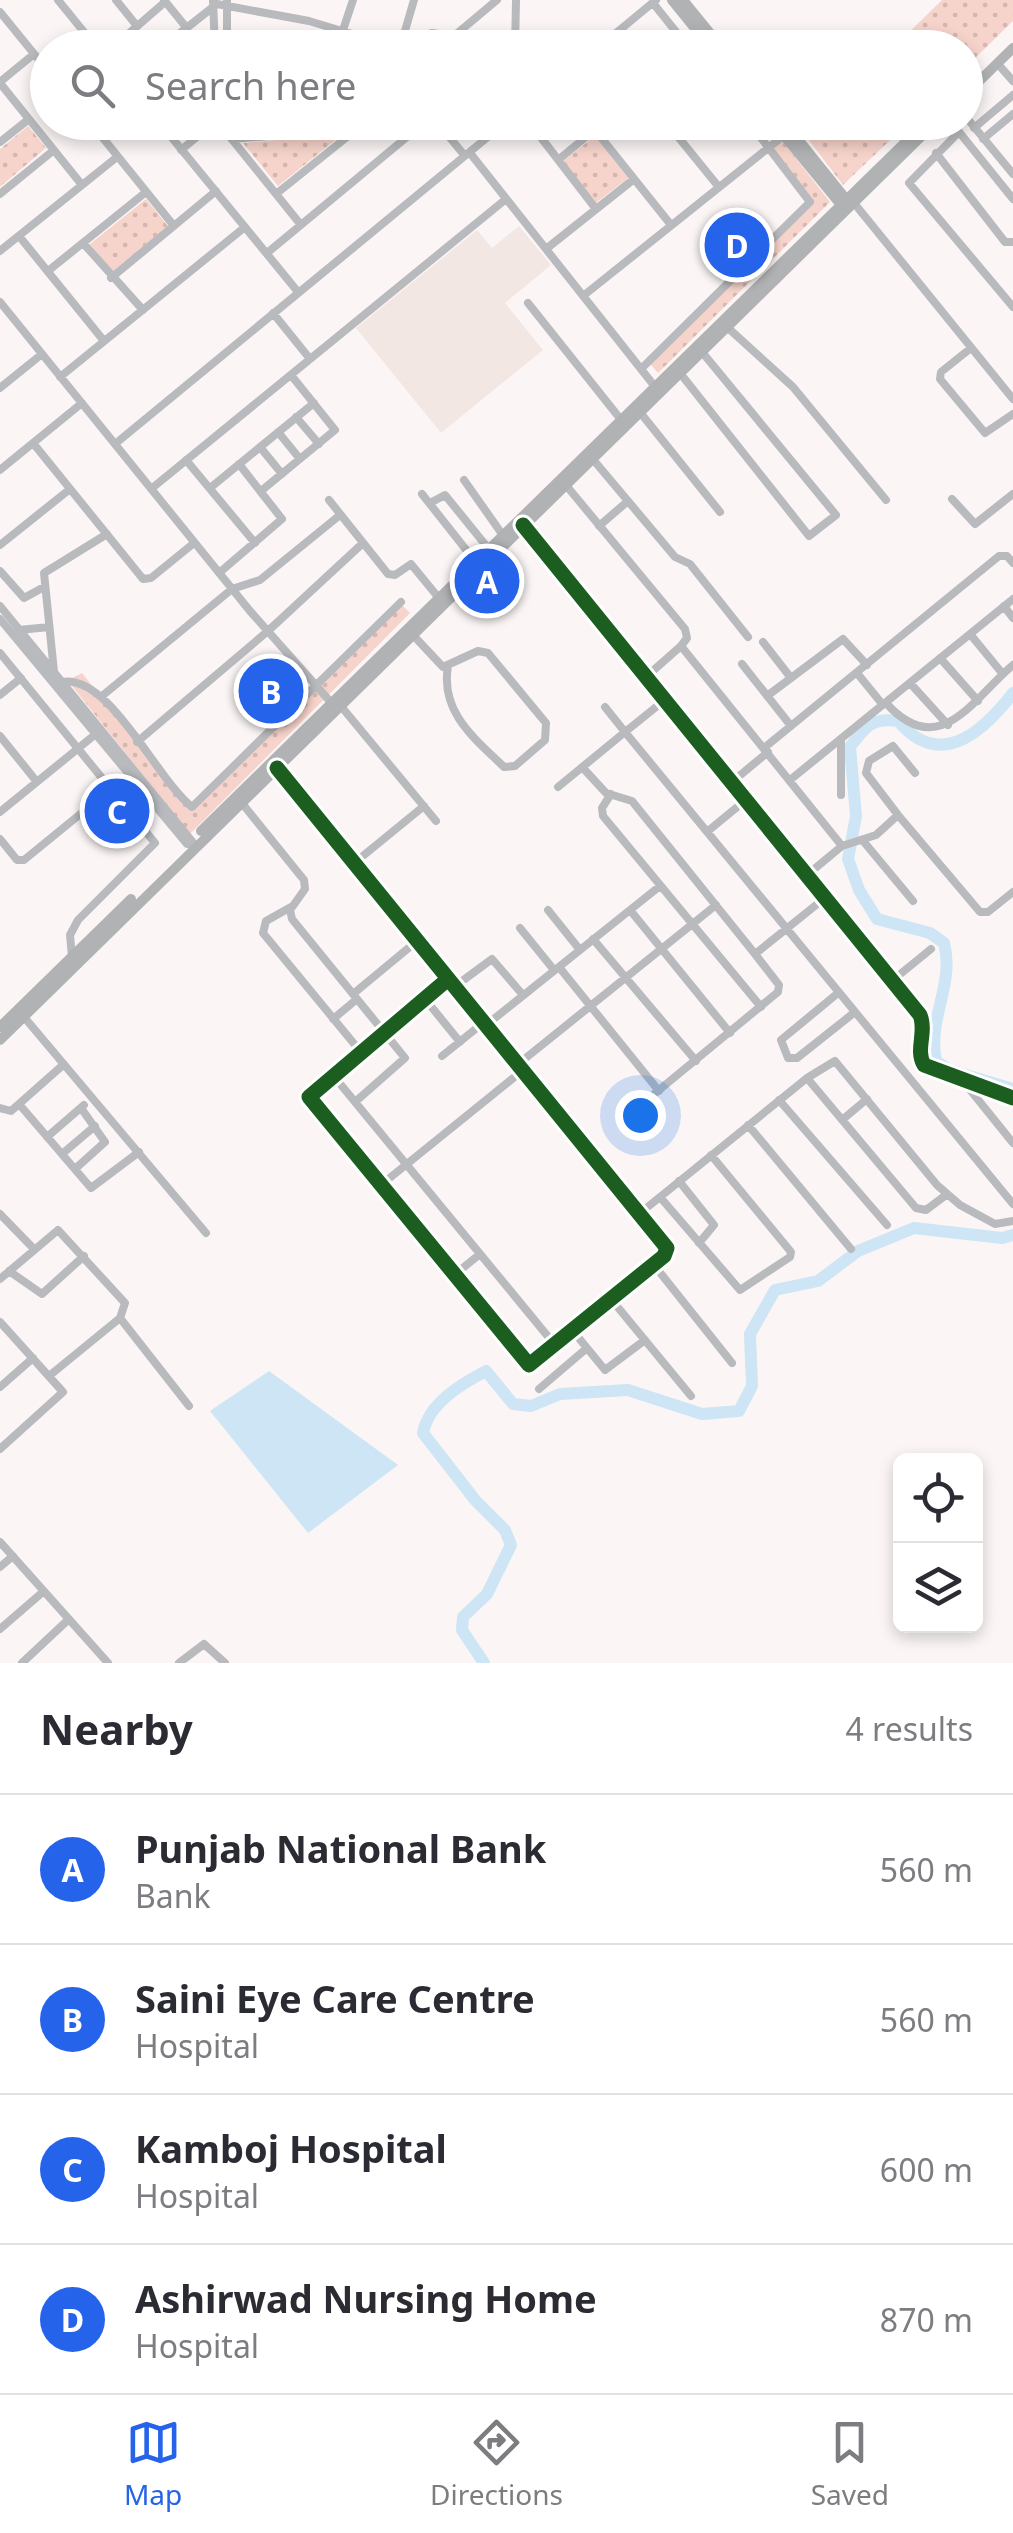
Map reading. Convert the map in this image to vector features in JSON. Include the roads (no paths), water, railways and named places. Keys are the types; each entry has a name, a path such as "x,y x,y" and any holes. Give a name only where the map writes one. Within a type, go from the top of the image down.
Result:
{"main road":[{"path":"672,0 697,30"},
{"path":"683,0 707,30"},
{"path":"983,68 1013,39"},
{"path":"983,77 1013,48"},
{"path":"794,140 848,204"},
{"path":"0,1028 412,634 657,389 702,352 909,140"},
{"path":"0,1040 192,843 276,768 502,534 917,140"}],"street":[{"path":"58,0 83,30"},
{"path":"116,0 138,26"},
{"path":"199,0 346,30"},
{"path":"343,29 353,0"},
{"path":"405,30 414,0"},
{"path":"461,30 497,0"},
{"path":"515,30 516,0"},
{"path":"133,30 164,1 186,27"},
{"path":"621,30 654,2 675,30"},
{"path":"227,3 228,30"},
{"path":"182,30 211,5"},
{"path":"211,5 214,30"},
{"path":"2,19 30,50"},
{"path":"0,142 29,119 0,83 30,57"},
{"path":"997,63 1013,81"},
{"path":"983,120 1013,95"},
{"path":"1013,114 983,139 1013,174"},
{"path":"46,140 82,185"},
{"path":"104,140 174,226"},
{"path":"175,140 298,292"},
{"path":"182,150 194,140"},
{"path":"233,140 302,225"},
{"path":"276,194 340,140"},
{"path":"267,254 404,140"},
{"path":"454,140 657,389"},
{"path":"115,444 485,140"},
{"path":"543,140 596,209"},
{"path":"558,160 583,140"},
{"path":"603,140 671,225"},
{"path":"681,140 718,186"},
{"path":"641,369 810,202 763,140"},
{"path":"584,296 775,140"},
{"path":"950,140 909,183 1013,307"},
{"path":"965,140 1013,199"},
{"path":"0,194 54,150"},
{"path":"936,153 1006,242 1013,242"},
{"path":"0,251 117,156"},
{"path":"546,248 634,179"},
{"path":"111,278 216,191"},
{"path":"48,271 146,192"},
{"path":"151,488 506,199"},
{"path":"848,204 1013,399"},
{"path":"60,377 244,226"},
{"path":"19,236 104,342"},
{"path":"83,243 143,310"},
{"path":"528,304 623,422"},
{"path":"1,306 313,688 336,706 436,821"},
{"path":"272,313 310,358"},
{"path":"727,327 792,387 886,500"},
{"path":"971,348 941,372 940,379 985,433 1013,414"},
{"path":"680,373 810,536 836,515 702,352"},
{"path":"0,388 42,354"},
{"path":"261,492 335,430 291,374"},
{"path":"210,488 314,402"},
{"path":"0,470 82,403"},
{"path":"639,411 720,512"},
{"path":"296,417 319,444"},
{"path":"278,432 300,459"},
{"path":"33,443 146,580 194,542"},
{"path":"260,447 282,474"},
{"path":"592,458 674,557 690,564 748,636"},
{"path":"186,460 256,543"},
{"path":"219,572 282,519 239,464"},
{"path":"464,480 502,534"},
{"path":"564,484 685,629 687,638 682,646 647,676"},
{"path":"0,544 70,489"},
{"path":"422,494 475,561"},
{"path":"952,498 975,524 1013,494"},
{"path":"430,503 446,495 488,548"},
{"path":"328,500 391,576 414,566 438,597"},
{"path":"600,526 628,501"},
{"path":"102,696 232,589 260,580 340,515"},
{"path":"522,525 923,1020 921,1060 905,1073"},
{"path":"54,672 44,586 48,568 107,534"},
{"path":"136,742 268,632 363,543"},
{"path":"732,782 791,726 999,556 1013,562"},
{"path":"0,571 24,598 44,586"},
{"path":"790,780 1013,599"},
{"path":"62,682 78,680 102,696 192,807 401,602"},
{"path":"0,606 5,624 192,843"},
{"path":"1004,606 1013,618"},
{"path":"5,624 20,630 48,627"},
{"path":"20,630 97,732"},
{"path":"412,634 438,664 448,666 478,652 488,653 546,722 545,740 514,766 504,768 450,706 445,684 448,666"},
{"path":"970,634 1002,673"},
{"path":"767,696 842,639 868,664"},
{"path":"763,642 791,678"},
{"path":"682,646 790,780 913,900"},
{"path":"0,653 155,843 78,920 70,934 72,957"},
{"path":"940,658 978,701"},
{"path":"742,664 791,726"},
{"path":"856,673 885,704 916,724 948,725 978,701 1013,664"},
{"path":"0,695 21,678"},
{"path":"910,682 948,725"},
{"path":"558,787 666,699"},
{"path":"605,707 1013,1204"},
{"path":"0,812 97,732"},
{"path":"841,739 841,794"},
{"path":"2,742 37,782"},
{"path":"915,773 890,746 866,764 866,773 980,912 985,914 1013,892"},
{"path":"276,768 417,942 451,983 667,1248 654,1265 526,1365 309,1096 424,999 451,983 492,959 523,995"},
{"path":"583,768 612,794 632,801 780,989 642,1104"},
{"path":"0,839 18,860 24,860 111,789"},
{"path":"612,794 602,808 603,816 761,1007"},
{"path":"708,831 747,800"},
{"path":"241,802 304,880 305,889 292,906 266,920 262,929 360,1052"},
{"path":"354,864 424,806"},
{"path":"807,875 898,814"},
{"path":"442,1056 660,886"},
{"path":"756,954 826,897"},
{"path":"380,1185 716,905"},
{"path":"292,906 292,919 405,1060 355,1102"},
{"path":"548,910 580,950"},
{"path":"630,910 730,1033"},
{"path":"520,928 592,1006 659,1091"},
{"path":"593,939 696,1061"},
{"path":"333,1019 417,942"},
{"path":"893,980 930,949"},
{"path":"838,992 781,1040 788,1058 797,1058 855,1012"},
{"path":"424,999 460,1042"},
{"path":"24,1017 206,1233"},
{"path":"921,1060 964,1082 1013,1098"},
{"path":"639,1214 806,1078 836,1061 946,1195 995,1224 1013,1222"},
{"path":"0,1108 8,1113 63,1065"},
{"path":"332,1074 555,1346"},
{"path":"806,1078 919,1210 946,1195"},
{"path":"964,1082 1013,1143"},
{"path":"47,1137 91,1099"},
{"path":"842,1120 868,1099"},
{"path":"779,1100 887,1225"},
{"path":"19,1104 94,1188 138,1152"},
{"path":"75,1170 105,1142 81,1108"},
{"path":"748,1125 851,1249"},
{"path":"62,1154 95,1126"},
{"path":"660,1196 740,1290 792,1254 711,1155"},
{"path":"679,1181 714,1225 699,1244"},
{"path":"0,1214 34,1249"},
{"path":"0,1279 58,1230 122,1298 124,1311 120,1318 49,1376"},
{"path":"453,1276 480,1254"},
{"path":"10,1270 42,1294 84,1256"},
{"path":"654,1265 732,1363"},
{"path":"612,1299 691,1396"},
{"path":"120,1318 189,1406"},
{"path":"0,1322 63,1392 0,1450"},
{"path":"573,1331 608,1370 645,1340"},
{"path":"539,1389 586,1348"},
{"path":"0,1387 32,1358"},
{"path":"0,1542 108,1663"},
{"path":"0,1567 12,1556"},
{"path":"0,1629 44,1591"},
{"path":"22,1663 70,1619"},
{"path":"180,1663 204,1644 225,1663"}],"water":[{"path":"269,1371 398,1465 308,1533 210,1411"}],"waterway":[{"path":"1013,693 975,732 945,744 929,743 914,736 898,721 875,722 865,729 850,747 856,816 848,859 859,890 877,919 930,933 944,943 946,973 935,1031 936,1061 949,1070 1013,1089"},
{"path":"484,1663 462,1630 463,1617 487,1594 511,1545 505,1530 475,1500 423,1433 431,1413 447,1396 486,1371 513,1404 531,1406 560,1394 628,1390 702,1414 739,1411 752,1386 750,1334 775,1290 818,1281 858,1251 914,1228 1002,1238 1013,1235"}],"place":[{"name":"Ashirwad Nursing Home","path":"737,245"},
{"name":"Punjab National Bank","path":"487,581"},
{"name":"Saini Eye Care Centre","path":"271,691"},
{"name":"Kamboj Hospital","path":"117,811"}]}
